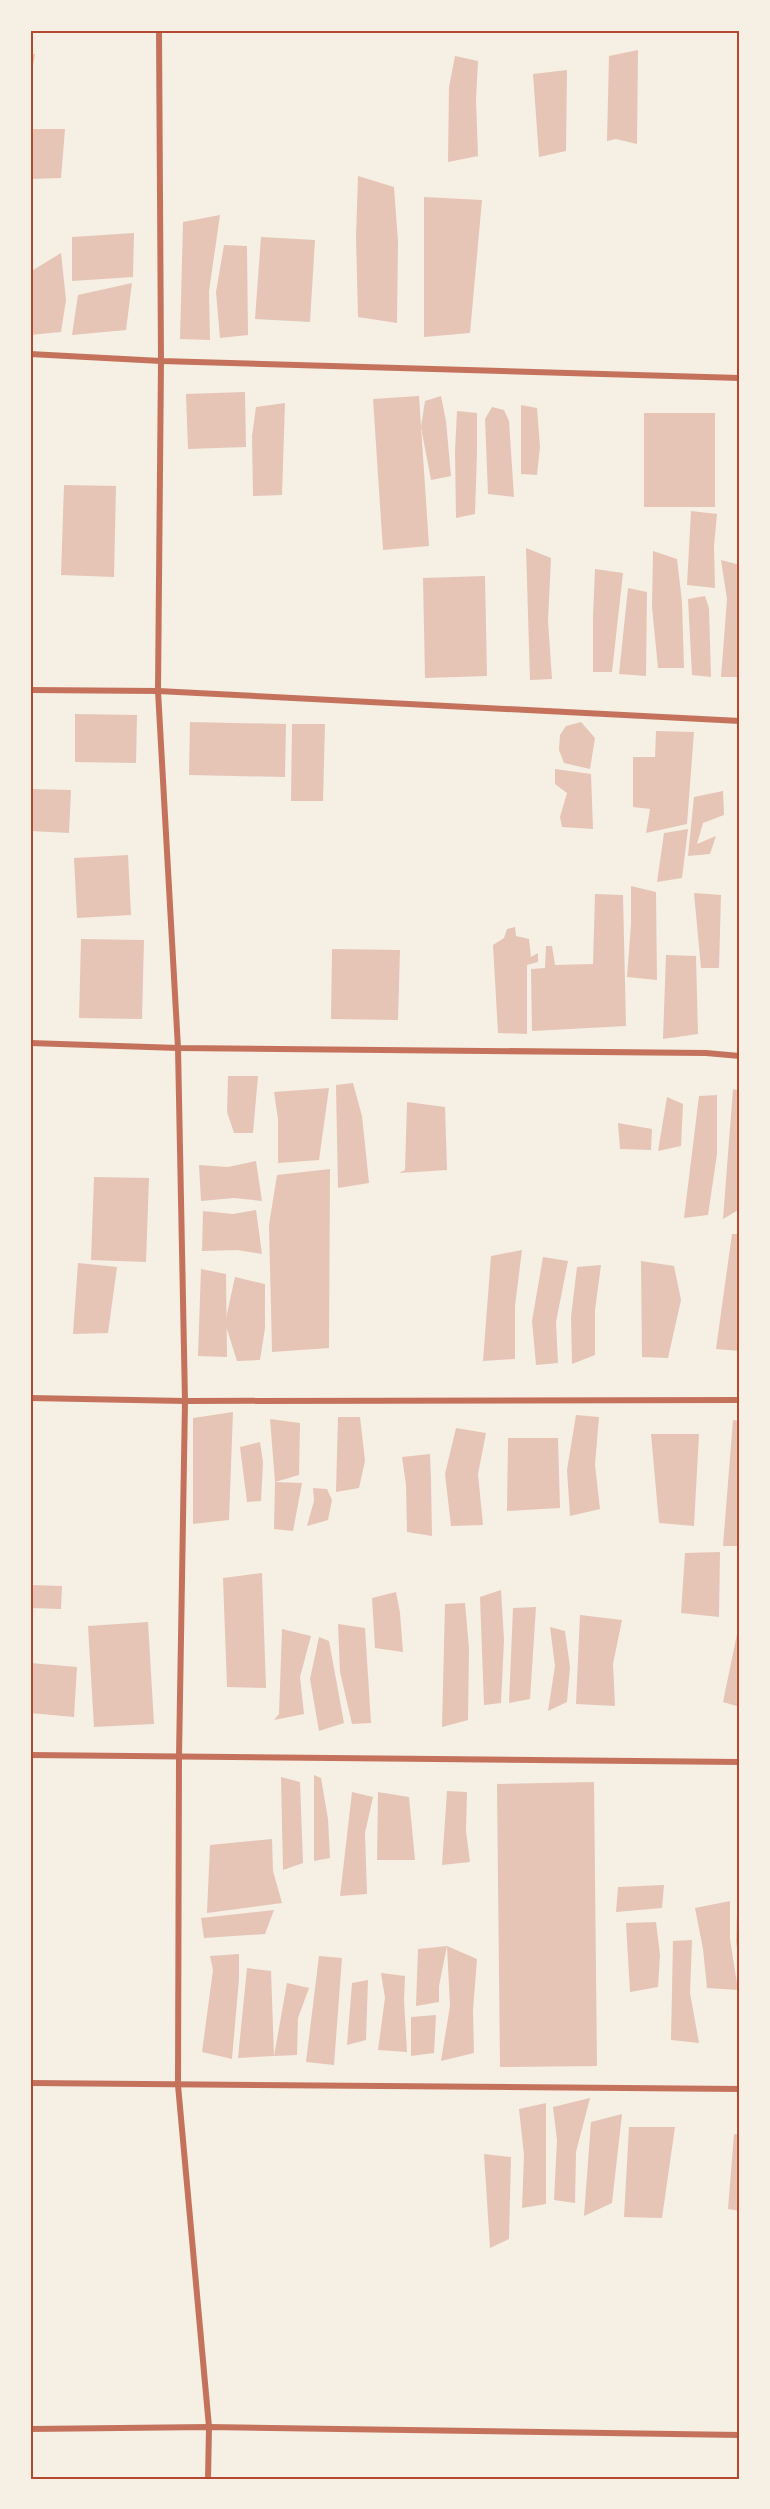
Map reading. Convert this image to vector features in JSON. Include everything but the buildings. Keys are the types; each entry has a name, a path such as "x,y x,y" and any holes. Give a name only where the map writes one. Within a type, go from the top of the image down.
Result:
{"street":[{"path":"159,30 161,361 158,691 178,1048 185,1401 179,1757 178,2085 209,2427 208,2479"},
{"path":"30,354 161,361 740,378"},
{"path":"30,690 158,691 740,721"},
{"path":"30,1043 178,1048 706,1053 740,1056"},
{"path":"30,1398 185,1401 740,1400"},
{"path":"30,1755 740,1762"},
{"path":"30,2084 740,2089"},
{"path":"30,2429 209,2427 740,2435"}]}
